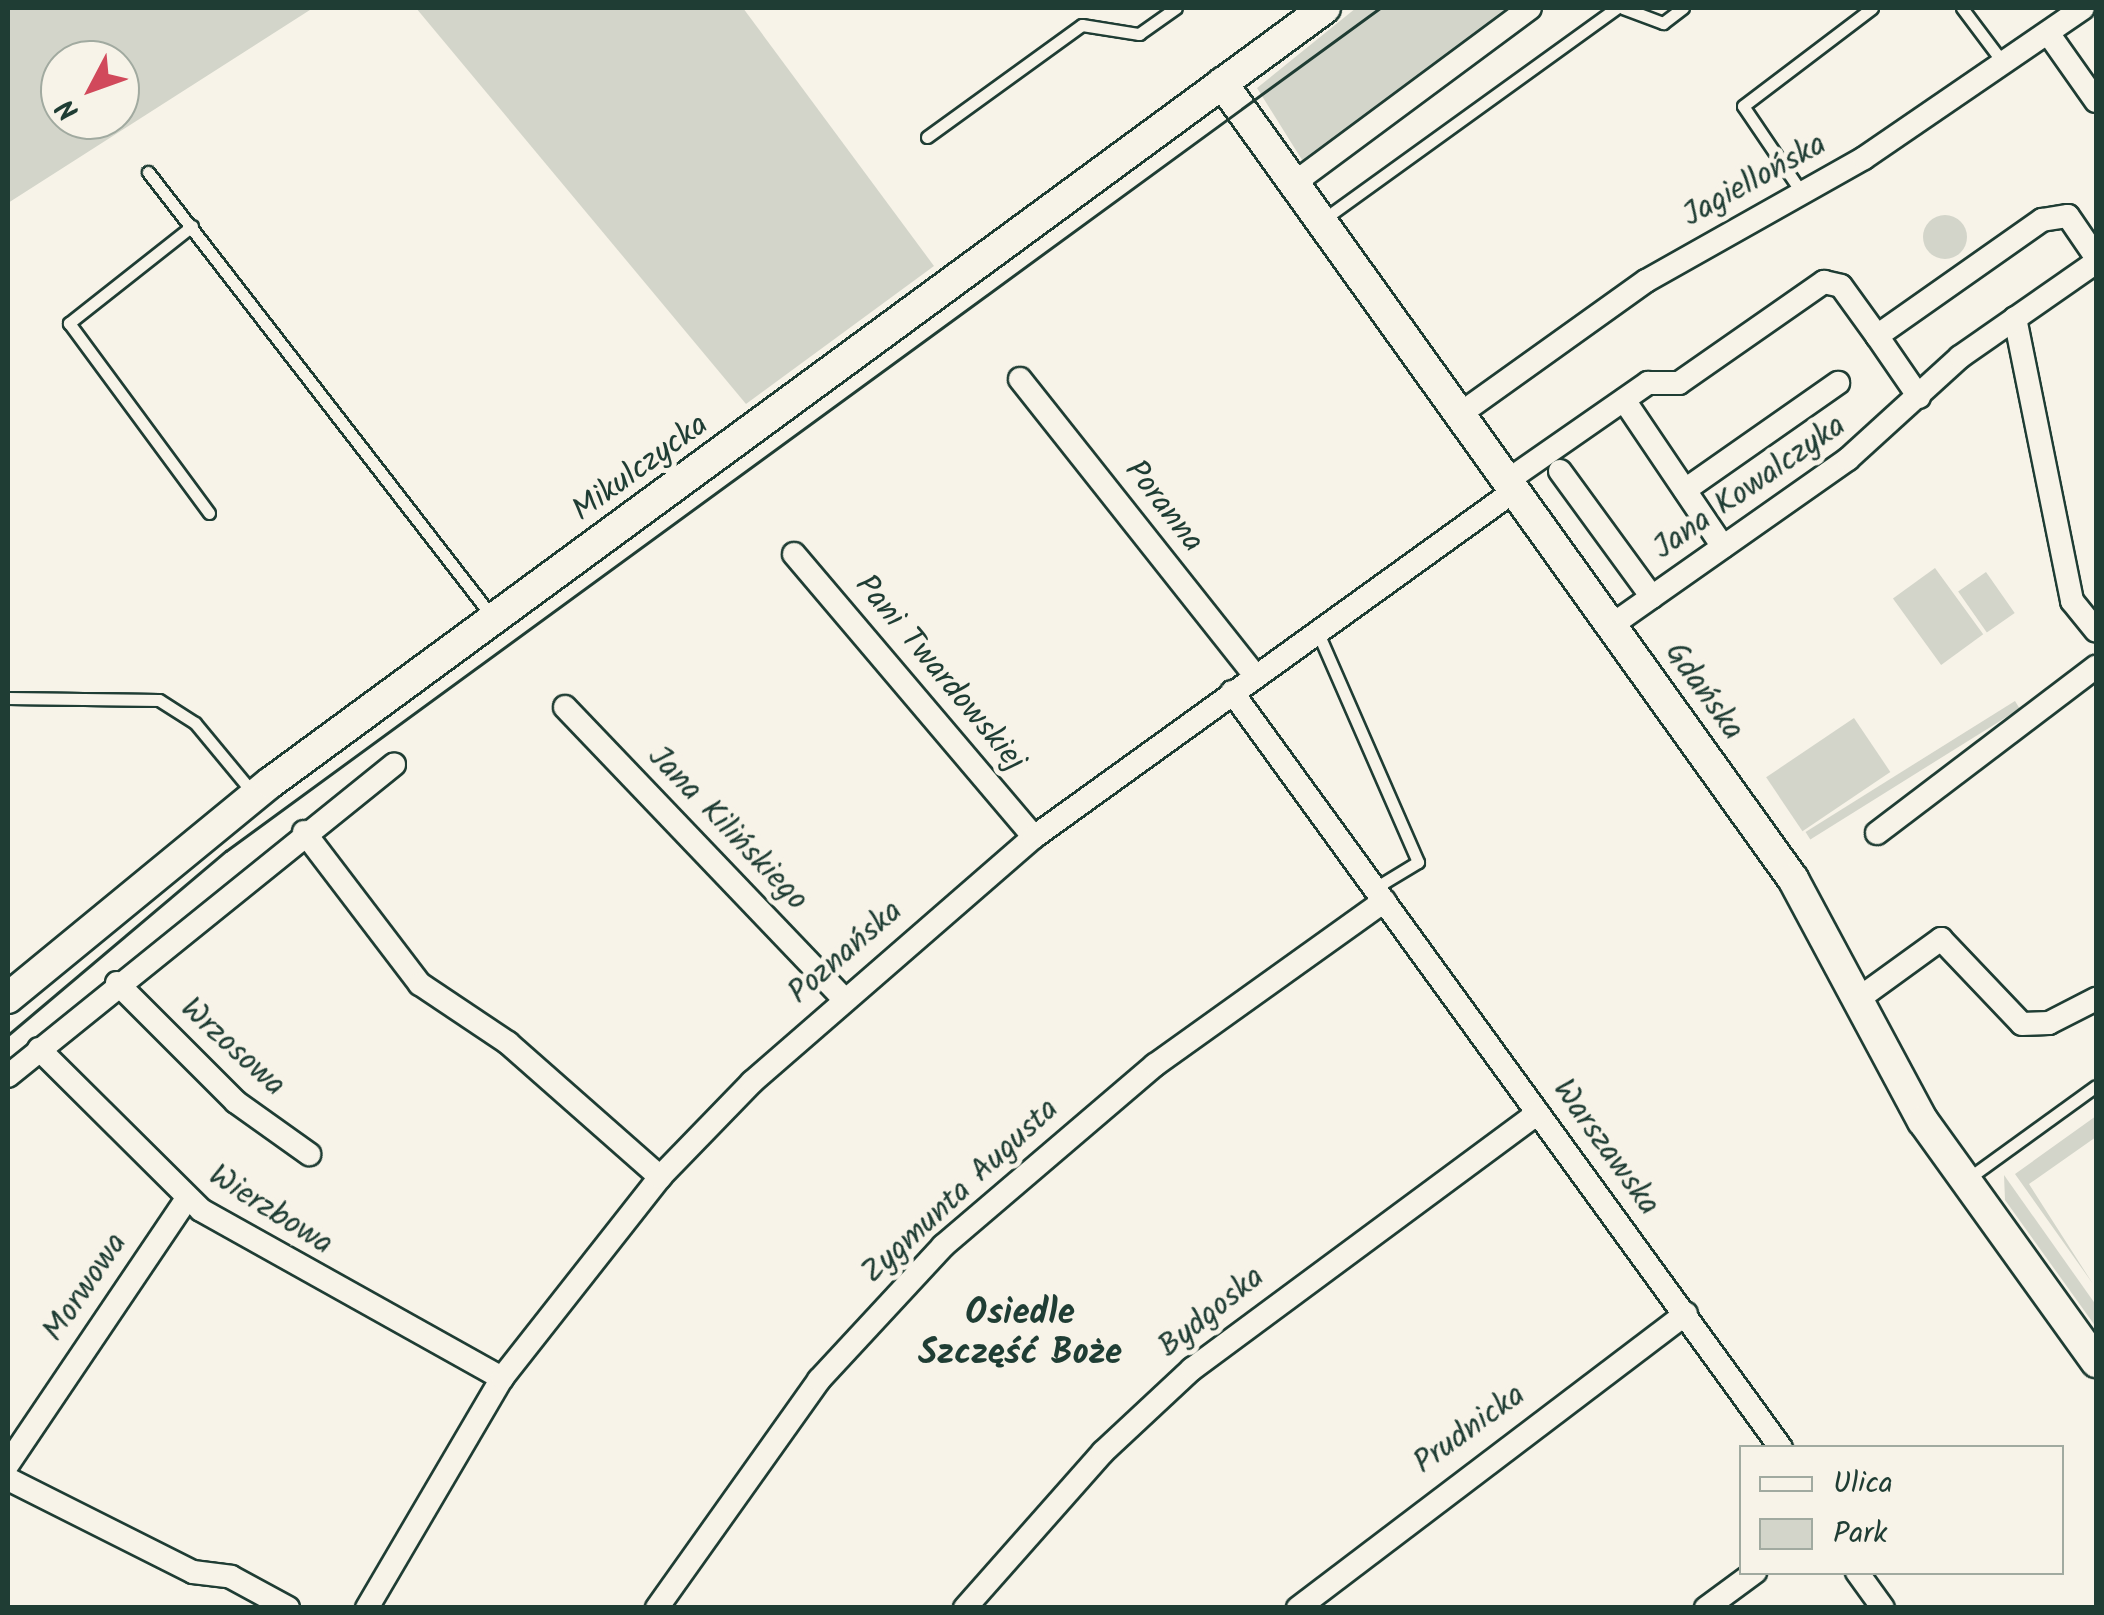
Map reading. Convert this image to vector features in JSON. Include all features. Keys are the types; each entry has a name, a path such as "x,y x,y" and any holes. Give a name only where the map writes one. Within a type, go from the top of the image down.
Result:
{"main road":[{"name":"Mikulczycka","path":"8,998 255,794 1324,8"},
{"name":"Gdańska","path":"1222,83 1793,879 1861,998 1922,1122 2096,1362"}],"street":[{"path":"1293,184 1530,8"},
{"name":"Jagiellońska","path":"1460,414 1660,272 1802,193 2004,64 2082,8"},
{"path":"2048,33 2096,101"},
{"name":"Jana Kowalczyka","path":"1612,625 1724,547 2096,259 2068,216 2042,220 1877,336"},
{"name":"Poznańska","path":"367,1608 502,1378 660,1177 842,996 1034,838 1318,632 1648,383 1680,383 1824,282 1841,286 1877,336"},
{"path":"2016,318 2072,600 2096,631"},
{"path":"1877,336 1919,396"},
{"name":"Poranna","path":"1020,378 1255,676"},
{"path":"1685,490 1838,383"},
{"path":"1624,400 1724,547"},
{"path":"1560,471 1652,597"},
{"name":"Pani Twardowskiej","path":"794,554 1034,838"},
{"path":"1877,833 2096,667"},
{"name":"Warszawska","path":"1232,692 1780,1445"},
{"name":"Jana Kilińskiego","path":"565,707 842,996"},
{"path":"8,1076 304,832 394,764"},
{"path":"304,832 412,976 508,1043 660,1177"},
{"name":"Zygmunta Augusta","path":"658,1608 809,1393 943,1246 1147,1071 1380,894"},
{"path":"1861,998 1942,939 2022,1024 2049,1023 2096,999"},
{"name":"Wrzosowa","path":"116,984 236,1102 309,1154"},
{"name":"Wierzbowa","path":"39,1050 187,1199 502,1378"},
{"name":"Bydgoska","path":"966,1608 1103,1452 1192,1369 1538,1113"},
{"name":"Morwowa","path":"8,1464 187,1199"},
{"name":"Prudnicka","path":"1298,1608 1686,1314"},
{"path":"8,1480 193,1572 231,1577 288,1608"},
{"path":"1706,1608 1751,1575"},
{"path":"1858,1575 1882,1608"}],"lane":[{"path":"928,137 1082,25 1140,34 1176,8"},
{"path":"1320,221 1620,8 1663,23 1684,8"},
{"path":"1802,193 1743,106 1872,8"},
{"path":"1962,8 2004,64"},
{"path":"148,172 494,620"},
{"path":"192,226 69,323 209,513"},
{"path":"1318,632 1418,862 1380,894"},
{"path":"8,698 172,706 255,794"},
{"path":"1965,1181 2096,1086"}],"green space":[{"path":"8,8 313,8 140,119 140,40 40,40 40,140 107,140 8,203"},
{"path":"416,8 743,8 934,266 746,404"},
{"path":"1356,8 1527,8 1309,171 1257,88"},
{"path":"1945,215 1961,221 1967,237 1961,253 1945,259 1929,253 1923,237 1929,221"},
{"path":"1935,568 1983,634 1941,665 1893,599"},
{"path":"1986,572 2015,613 1987,632 1958,592"},
{"path":"2015,701 2020,709 1810,840 1806,832"},
{"path":"1854,718 1890,772 1802,831 1766,777"},
{"path":"2096,1116 2096,1137 2029,1184 2093,1284 2015,1174"},
{"path":"2004,1175 2096,1305 2096,1327 2005,1200"}],"tram line":[{"path":"8,1035 226,851 1380,8"}],"district":[{"name":"Osiedle Szczęść Boże","path":"1020,1334"}]}
